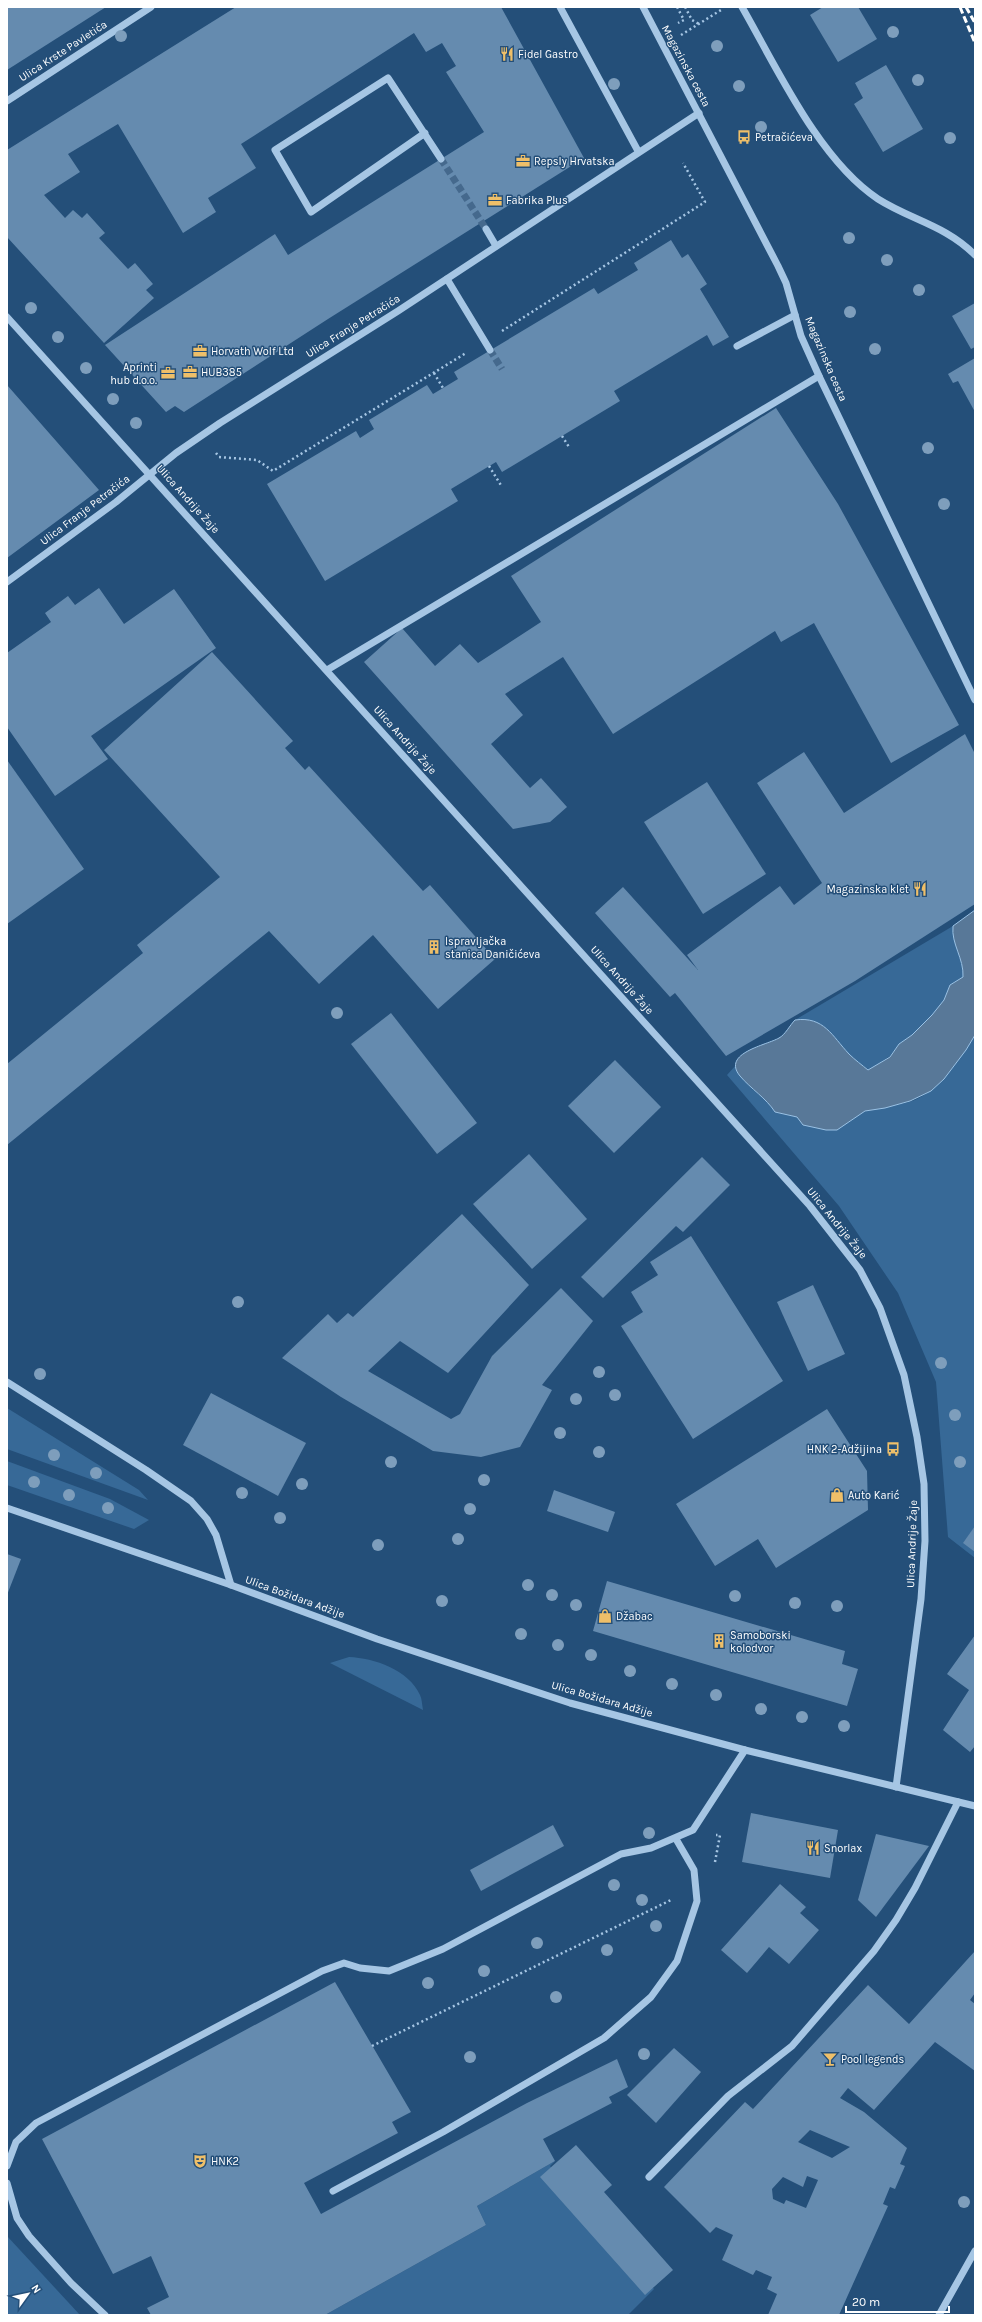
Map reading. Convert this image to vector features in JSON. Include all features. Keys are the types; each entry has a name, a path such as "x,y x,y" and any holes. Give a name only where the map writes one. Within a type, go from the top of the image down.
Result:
{"street":[{"name":"Ulica Krste Pavletića","path":"7,101 151,7"},
{"path":"560,7 638,151"},
{"name":"Magazinska cesta","path":"643,7 778,266 786,283 795,315 818,376 975,700"},
{"path":"742,7 816,136 845,171 878,198 948,232 975,255"},
{"path":"425,133 311,212 275,150 388,78 425,133 441,159"},
{"name":"Ulica Franje Petračića","path":"7,582 116,502 150,474 220,422 447,278 638,151 698,113"},
{"path":"486,229 496,246"},
{"path":"447,278 490,350"},
{"path":"737,346 795,315"},
{"name":"Ulica Andrije Žaje","path":"7,317 810,1206 860,1270 880,1308 904,1375 917,1437 924,1484 925,1541 921,1599 896,1787"},
{"path":"327,670 818,376"},
{"name":"Ulica Božidara Adžije","path":"7,1382 146,1470 191,1501 207,1519 216,1535 231,1585"},
{"name":"Ulica Božidara Adžije","path":"7,1508 231,1585 377,1639 570,1703 745,1750 975,1806"},
{"path":"7,2166 16,2142 36,2123 322,1971 344,1964 360,1968 389,1971 443,1949 621,1854 651,1848 676,1839 693,1830 745,1750"},
{"path":"649,2177 728,2096 792,2046 874,1951 896,1920 958,1802"},
{"path":"333,2191 443,2132 604,2038 651,1997 678,1961 697,1900 694,1870 676,1839"},
{"path":"7,2183 17,2218 29,2236 71,2283 105,2315"},
{"path":"938,2315 975,2251"}],"path":[{"path":"675,19 678,24 684,20 677,7"},
{"path":"685,7 692,20 700,24"},
{"path":"681,36 726,7"},
{"path":"500,332 705,202 683,163"},
{"path":"213,450 219,457 257,460 273,471 467,352"},
{"path":"434,373 443,388"},
{"path":"562,436 570,447"},
{"path":"489,466 502,487"},
{"path":"693,1830 720,1835 714,1866"},
{"path":"372,2046 674,1899"}],"shaded area":[{"path":"975,910 975,1035 966,1050 944,1079 931,1091 910,1101 885,1108 865,1111 837,1130 826,1130 803,1125 797,1117 775,1112 767,1102 740,1076 736,1068 736,1061 748,1051 781,1037 795,1020 813,1021 820,1024 832,1034 851,1056 868,1070 890,1057 899,1044 912,1035 932,1015 944,1000 950,985 963,977 962,964 954,939 953,926"},
{"path":"953,926 954,939 962,964 963,977 950,985 944,1000 932,1015 912,1035 899,1044 890,1056 869,1070 851,1056 832,1034 820,1024 813,1021 795,1020"},
{"path":"975,1035 975,1558 948,1537 936,1382 898,1293 839,1206 727,1075 736,1065 743,1079 775,1112 797,1117 848,1123 864,1112 909,1102 930,1091 955,1065"},
{"path":"7,1408 139,1490 148,1500 7,1449"},
{"path":"7,1461 110,1499 149,1520 134,1529 7,1485"},
{"path":"349,1657 380,1663 399,1672 415,1686 421,1697 423,1710 330,1663"},
{"path":"555,2161 550,2166 654,2289 628,2315 325,2315 486,2225 477,2206"},
{"path":"7,2236 80,2315 7,2315"}],"building":[{"path":"7,7 106,7 7,70"},
{"path":"236,7 501,7 584,158 328,319 184,412 175,406 166,412 105,345 275,234 288,255 484,132 446,72 456,66 442,43 426,52 414,33 241,144 256,168 208,198 216,212 183,233 118,124 68,154 80,172 44,195 65,218 73,210 82,218 87,213 105,233 99,238 128,269 135,263 153,284 146,290 154,298 104,343 7,237 7,150"},
{"path":"823,7 858,7 877,39 838,62 810,15"},
{"path":"886,65 923,129 883,152 854,104 863,98 855,83"},
{"path":"671,240 682,258 688,254 707,284 700,289 729,337 713,346 707,335 614,391 620,401 502,472 496,462 451,489 458,501 325,581 267,484 356,431 360,438 374,429 369,420 427,385 433,394 458,379 454,372 594,288 598,294 638,270 634,263"},
{"path":"975,303 975,347 971,349 952,316"},
{"path":"975,358 975,412 958,381 953,383 948,374"},
{"path":"7,385 99,490 7,558 8,471"},
{"path":"776,408 838,504 959,725 891,763 814,623 781,642 775,631 613,734 563,657 505,694 523,715 491,744 530,788 541,778 567,807 550,822 513,829 364,662 402,628 435,666 460,644 478,663 541,622 511,576"},
{"path":"99,588 124,624 174,589 216,648 91,736 108,759 55,796 7,727 7,653 51,622 45,613 68,596 75,605"},
{"path":"212,652 293,741 285,748 305,770 309,766 423,891 430,885 495,959 438,1009 373,935 319,984 269,931 7,1145 7,1064 143,953 137,945 220,877 104,750"},
{"path":"965,734 975,754 975,904 855,981 726,1056 675,993 670,997 595,913 623,887 698,970 687,955 780,886 794,905 822,883 757,783 804,752 844,813"},
{"path":"7,760 84,869 7,924"},
{"path":"707,782 766,874 703,914 644,822"},
{"path":"391,1013 477,1123 437,1154 351,1044"},
{"path":"615,1060 661,1107 614,1153 568,1106"},
{"path":"529,1154 587,1219 532,1269 473,1204"},
{"path":"702,1157 730,1185 683,1232 676,1226 603,1298 581,1277"},
{"path":"462,1214 529,1285 448,1373 400,1341 368,1371 451,1419 460,1414 492,1356 561,1288 593,1321 542,1385 552,1390 520,1447 481,1457 433,1451 341,1397 282,1358 328,1314 337,1323 348,1313 353,1317"},
{"path":"691,1236 783,1381 693,1439 621,1326 643,1312 631,1292 658,1275 650,1262"},
{"path":"813,1285 845,1354 808,1371 777,1302"},
{"path":"211,1393 306,1443 278,1496 183,1445"},
{"path":"827,1409 867,1471 868,1510 776,1568 758,1539 715,1566 676,1504"},
{"path":"554,1490 615,1512 608,1532 547,1511"},
{"path":"975,1526 975,1552 963,1543"},
{"path":"7,1554 21,1559 7,1595"},
{"name":"Samoborski kolodvor","path":"607,1581 845,1651 842,1664 858,1669 847,1706 593,1631"},
{"path":"975,1635 975,1746 970,1752 943,1730 969,1690 947,1674"},
{"path":"751,1813 838,1830 830,1878 742,1862"},
{"path":"553,1825 564,1846 481,1891 470,1870"},
{"path":"876,1834 929,1846 876,1917 858,1900"},
{"path":"780,1884 806,1907 800,1913 819,1930 789,1964 769,1947 747,1973 721,1950"},
{"path":"975,1951 975,1993 970,2000 975,2004 975,2071 935,2042 874,2110 848,2088 840,2098 864,2112 907,2148 900,2164 905,2166 895,2189 890,2187 883,2204 888,2206 839,2315 768,2315 777,2294 767,2289 772,2277 756,2270 753,2275 722,2260 733,2235 716,2227 710,2233 664,2187 745,2102 753,2109 868,1985 909,2024","holes":["810,2130 850,2147 832,2158 798,2142","807,2176 818,2180 806,2208 786,2200 784,2204 773,2199 772,2189 783,2177 803,2187"]},
{"name":"HNK2","path":"335,1982 411,2112 392,2122 398,2133 304,2183 321,2214 527,2103 617,2059 628,2087 609,2097 612,2103 543,2139 555,2161 477,2206 486,2225 325,2315 151,2315 147,2308 169,2297 151,2256 113,2274 42,2139"},
{"path":"674,2048 701,2072 656,2123 627,2095"},
{"path":"576,2145 612,2185 604,2192 673,2270 645,2295 540,2177"}],"tunnel":[{"path":"441,159 486,229"},
{"path":"490,350 502,369"}],"railway":[{"path":"960,7 975,43"},
{"path":"966,7 975,23"}],"place":[{"name":"Fidel Gastro","path":"507,54"},
{"name":"Petračićeva","path":"744,137"},
{"name":"Repsly Hrvatska","path":"523,161"},
{"name":"Fabrika Plus","path":"495,200"},
{"name":"Horvath Wolf Ltd","path":"200,351"},
{"name":"HUB385","path":"190,372"},
{"name":"Aprinti hub d.o.o.","path":"168,373"},
{"name":"Magazinska klet","path":"920,889"},
{"name":"Ispravljačka stanica Daničićeva","path":"434,947"},
{"name":"HNK 2-Adžijina","path":"893,1449"},
{"name":"Auto Karić","path":"837,1495"},
{"name":"Džabac","path":"605,1616"},
{"name":"Samoborski kolodvor","path":"719,1641"},
{"name":"Snorlax","path":"813,1848"},
{"name":"Pool legends","path":"830,2059"},
{"name":"HNK2","path":"200,2161"}]}
